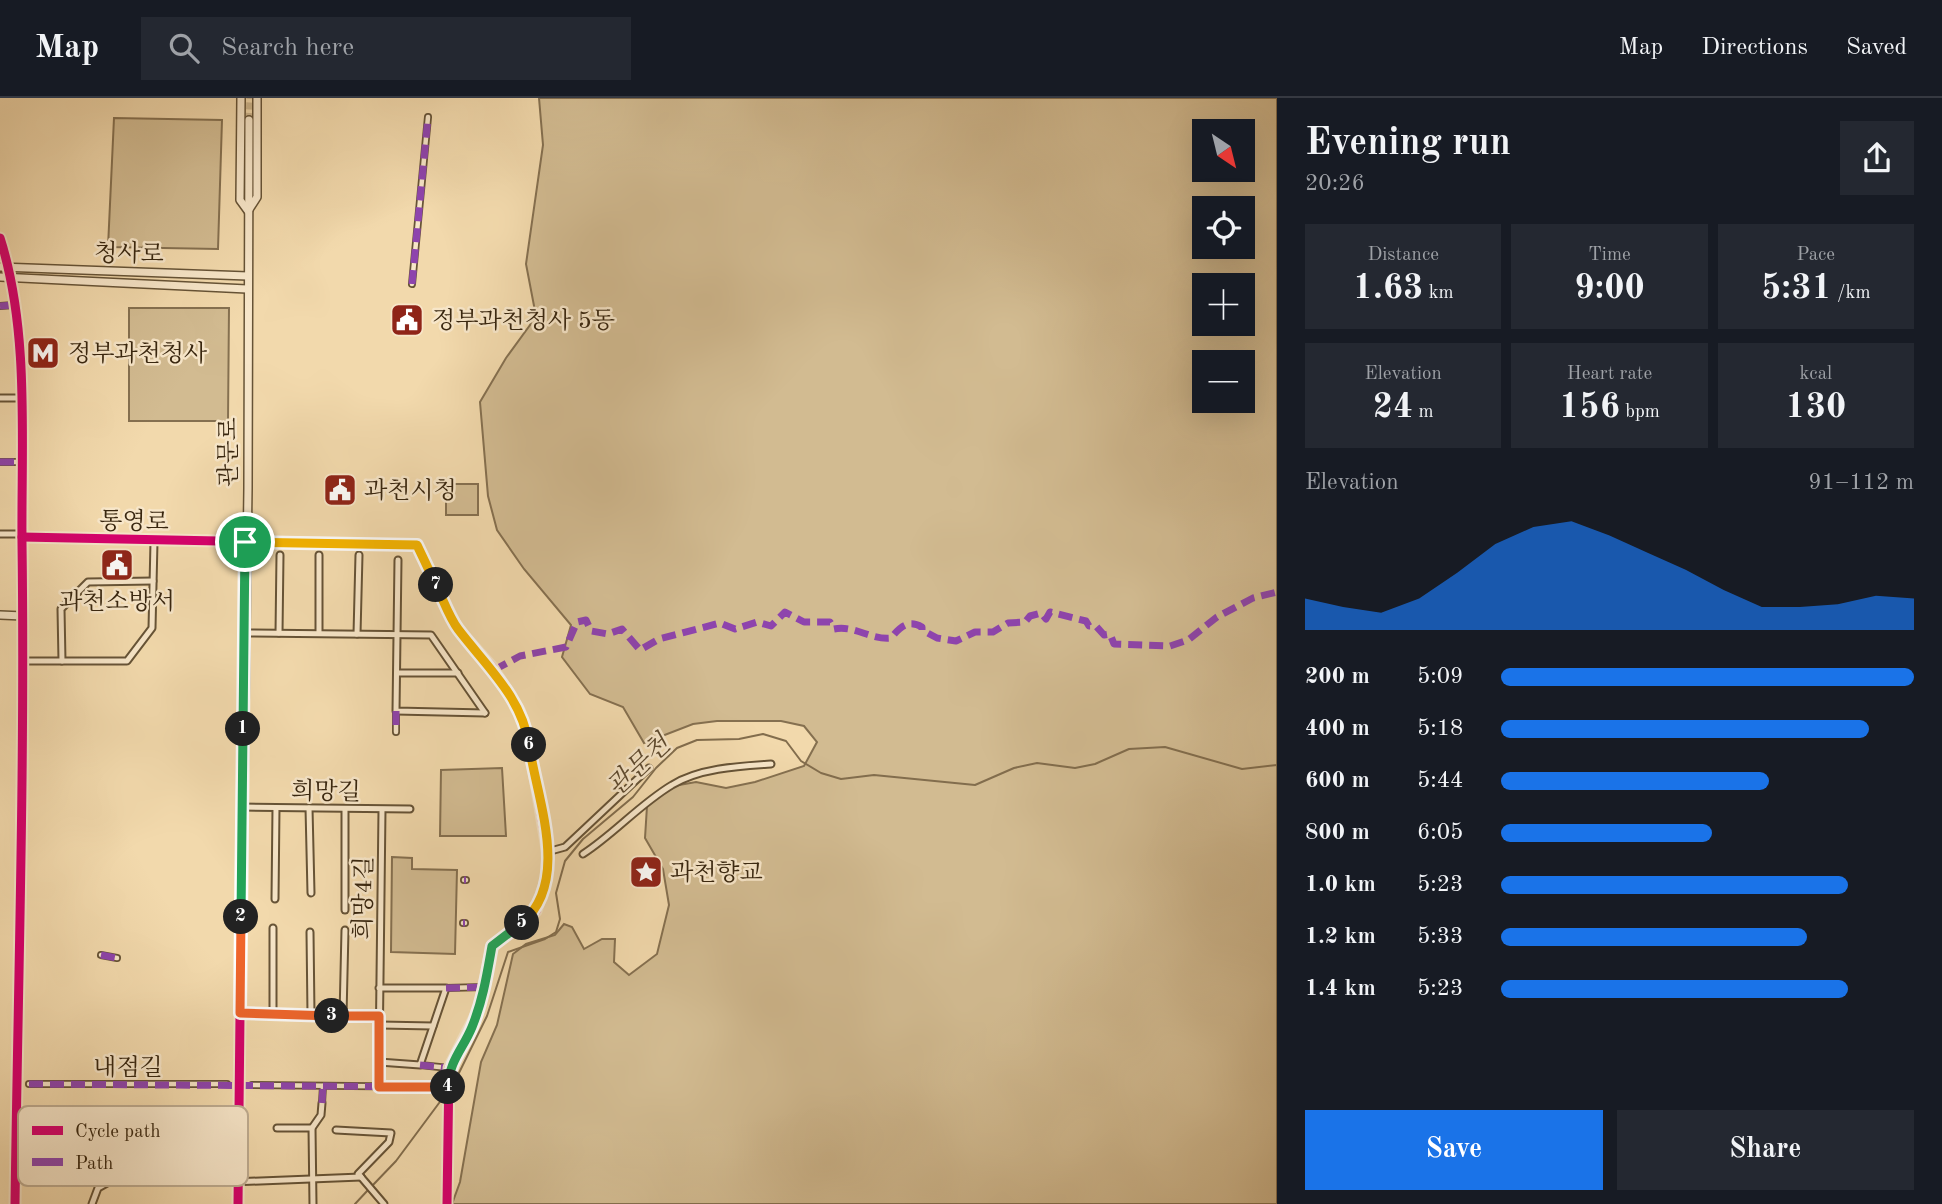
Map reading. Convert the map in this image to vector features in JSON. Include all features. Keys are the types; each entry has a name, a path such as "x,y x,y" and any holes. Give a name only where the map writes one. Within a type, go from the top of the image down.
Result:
{"street":[{"path":"241,98 240,200 248,211 257,197 257,98"},
{"path":"412,284 428,117"},
{"name":"관문로","path":"239,1106 249,120"},
{"path":"0,238 12,278 22,398 23,462 23,661 15,1204"},
{"name":"청사로","path":"0,267 248,276"},
{"name":"청사로","path":"0,277 247,289"},
{"path":"0,306 14,304"},
{"path":"0,398 22,398"},
{"path":"0,463 23,462"},
{"path":"0,534 22,536"},
{"name":"통영로","path":"22,536 154,542 417,545 457,628 492,667 519,710 528,736 547,852"},
{"path":"23,661 127,661 152,628 154,542"},
{"path":"279,633 280,555"},
{"path":"319,555 319,633"},
{"path":"358,634 359,555"},
{"path":"397,733 398,560"},
{"path":"62,662 61,609 88,582 153,581"},
{"path":"0,615 23,616"},
{"path":"245,633 431,635 485,713 396,711"},
{"path":"397,673 458,673"},
{"path":"583,854 609,837 673,783 709,772 771,764"},
{"path":"447,1204 449,1068 470,1031 486,988 492,946 536,911 546,880 547,852 565,848 649,768"},
{"name":"희망길","path":"242,807 410,809"},
{"path":"275,899 276,808"},
{"path":"309,808 311,894"},
{"path":"345,809 345,910"},
{"name":"희망4길","path":"379,1087 382,810"},
{"path":"273,1014 274,928"},
{"path":"343,1016 345,930"},
{"path":"310,932 311,1015"},
{"path":"101,955 117,958"},
{"path":"379,988 486,988"},
{"path":"420,1065 446,988"},
{"path":"240,1013 379,1016"},
{"path":"380,1025 433,1026"},
{"path":"379,1062 449,1068"},
{"name":"내점길","path":"29,1084 227,1084"},
{"path":"252,1085 448,1088"},
{"path":"313,1204 312,1128 321,1115 323,1086"},
{"path":"277,1128 312,1128"},
{"path":"336,1130 391,1133 389,1142 358,1174 384,1204"},
{"path":"248,1181 361,1177"},
{"path":"92,1204 100,1186"},
{"name":"관문로","path":"238,1204 239,1186"}],"shaded area":[{"path":"539,98 1277,98 1277,1204 452,1204 460,1182 481,1062 497,1025 513,954 526,944 555,935 564,924 572,927 584,949 602,939 615,939 614,962 629,975 657,954 669,905 663,869 645,838 647,806 668,787 696,782 726,788 804,766 817,742 804,726 781,721 717,721 693,724 644,743 623,707 590,694 562,657 571,625 524,569 497,530 488,496 480,402 506,358 530,325 535,311 526,264 543,145"},
{"path":"114,118 222,120 218,249 108,247"},
{"path":"129,308 229,308 228,421 129,421"},
{"path":"446,484 478,484 478,515 446,515"},
{"path":"502,768 506,836 440,836 441,770"},
{"path":"392,857 412,858 412,869 457,870 455,954 391,952"}],"waterway":[{"name":"관문천","path":"453,1085 487,1016 508,952 545,939 556,932 560,919 556,893 565,861 583,839 633,797 656,768 677,748 697,740 739,739 763,734 786,741 801,761 821,773 841,779 874,775 975,785 1014,768 1037,763 1075,768 1095,764 1129,749 1165,747 1242,769 1277,765"},
{"name":"관문천","path":"372,1186 396,1161 445,1095"},
{"name":"관문천","path":"355,1204 368,1190"}],"tunnel":[{"path":"249,120 250,98"},
{"path":"227,1084 252,1085"}],"marked path":[{"path":"412,284 428,117"},
{"path":"0,306 14,305"},
{"path":"0,462 23,462"},
{"path":"494,670 520,656 566,647 577,622 586,620 591,631 608,634 622,629 640,650 659,639 720,623 735,629 757,622 771,626 785,612 804,622 830,622 834,629 849,629 883,638 891,638 901,628 913,624 937,638 956,641 975,632 993,632 1008,623 1025,622 1030,616 1041,613 1046,619 1050,612 1086,621 1089,626 1096,626 1104,635 1110,634 1114,644 1170,646 1188,640 1217,617 1253,598 1277,592"},
{"path":"396,711 396,732"},
{"path":"101,955 117,958"},
{"path":"446,988 486,987"},
{"path":"379,1062 379,1087"},
{"path":"420,1065 449,1068"},
{"path":"29,1084 448,1087"},
{"path":"322,1103 323,1086"}],"cycle path":[{"path":"0,238 16,311 23,428 23,708 15,1204"},
{"path":"22,537 417,545 457,628 492,667 519,710 528,736 548,855 546,880 536,911 492,946 479,1009 449,1068 447,1204"},
{"path":"239,1106 245,542"},
{"path":"238,1186 238,1204"}],"place":[{"name":"정부과천청사 5동","path":"407,320"},
{"name":"정부과천청사","path":"43,353"},
{"name":"과천시청","path":"340,490"},
{"name":"과천소방서","path":"117,565"},
{"name":"과천향교","path":"646,872"}],"route":[{"path":"245,542 417,545 457,628 492,667 519,710 528,736 546,839 546,880 536,911 492,946 486,988 470,1031 449,1068 448,1087 379,1087 379,1016 240,1013 245,542"}]}
